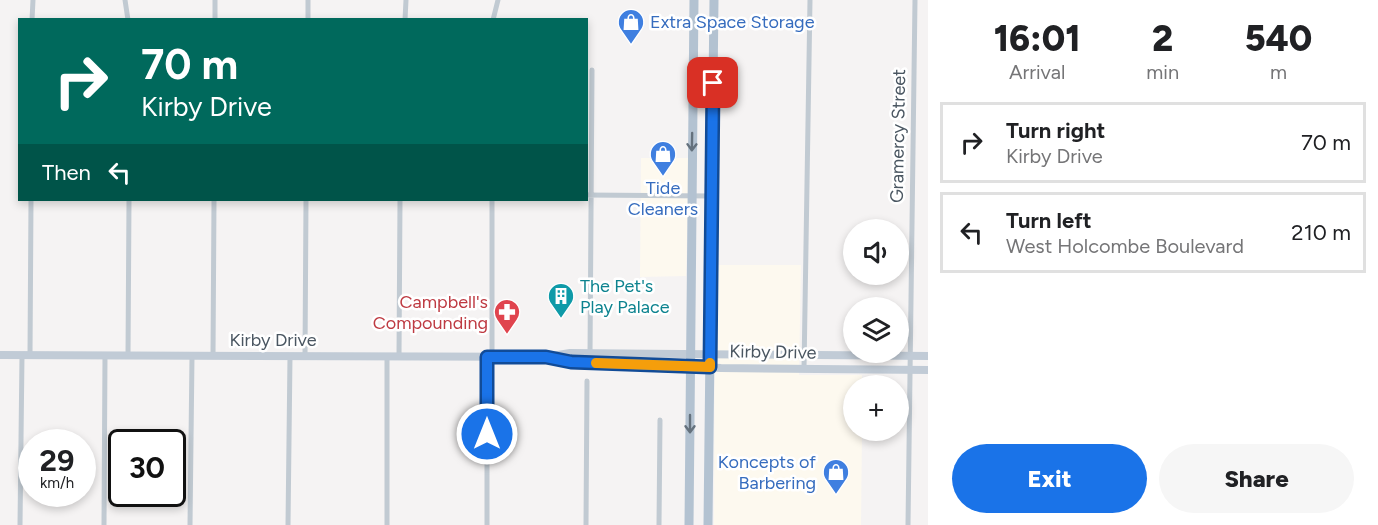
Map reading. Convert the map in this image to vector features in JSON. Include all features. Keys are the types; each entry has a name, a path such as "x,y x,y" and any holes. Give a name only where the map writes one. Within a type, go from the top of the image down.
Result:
{"main road":[{"path":"689,525 694,0"},
{"path":"708,525 714,0"},
{"name":"Kirby Drive","path":"0,355 546,357 571,362 590,358 690,355 928,356"},
{"name":"Kirby Drive","path":"590,358 710,367 928,370"}],"street":[{"path":"32,18 33,0"},
{"path":"125,0 128,18"},
{"path":"215,0 215,18"},
{"path":"308,0 308,18"},
{"path":"405,18 406,0"},
{"path":"494,18 498,0"},
{"path":"804,369 810,0"},
{"name":"Gramercy Street","path":"909,525 915,0"},
{"path":"590,358 589,195 592,70"},
{"path":"589,195 712,196"},
{"path":"20,525 31,201"},
{"path":"128,356 129,201"},
{"path":"213,356 214,201"},
{"path":"305,356 306,201"},
{"path":"399,357 400,201"},
{"path":"487,525 492,201"},
{"path":"104,525 105,356"},
{"path":"190,525 192,356"},
{"path":"288,525 290,356"},
{"path":"387,357 387,525"},
{"path":"586,525 587,381"},
{"path":"659,525 660,420"}],"shaded area":[{"path":"641,158 689,158 686,276 640,277"},
{"path":"715,265 801,265 799,375 843,375 843,441 862,441 861,525 714,525"}],"slow traffic":[{"path":"596,363 710,367 710,363"}],"place":[{"name":"Extra Space Storage","path":"631,45"},
{"name":"Tide Cleaners","path":"663,177"},
{"name":"The Pet's Play Palace","path":"561,319"},
{"name":"Campbell's Compounding","path":"507,335"},
{"name":"Koncepts of Barbering","path":"836,495"}],"route":[{"path":"487,434 487,357 546,357 571,362 710,367 713,83"}]}
